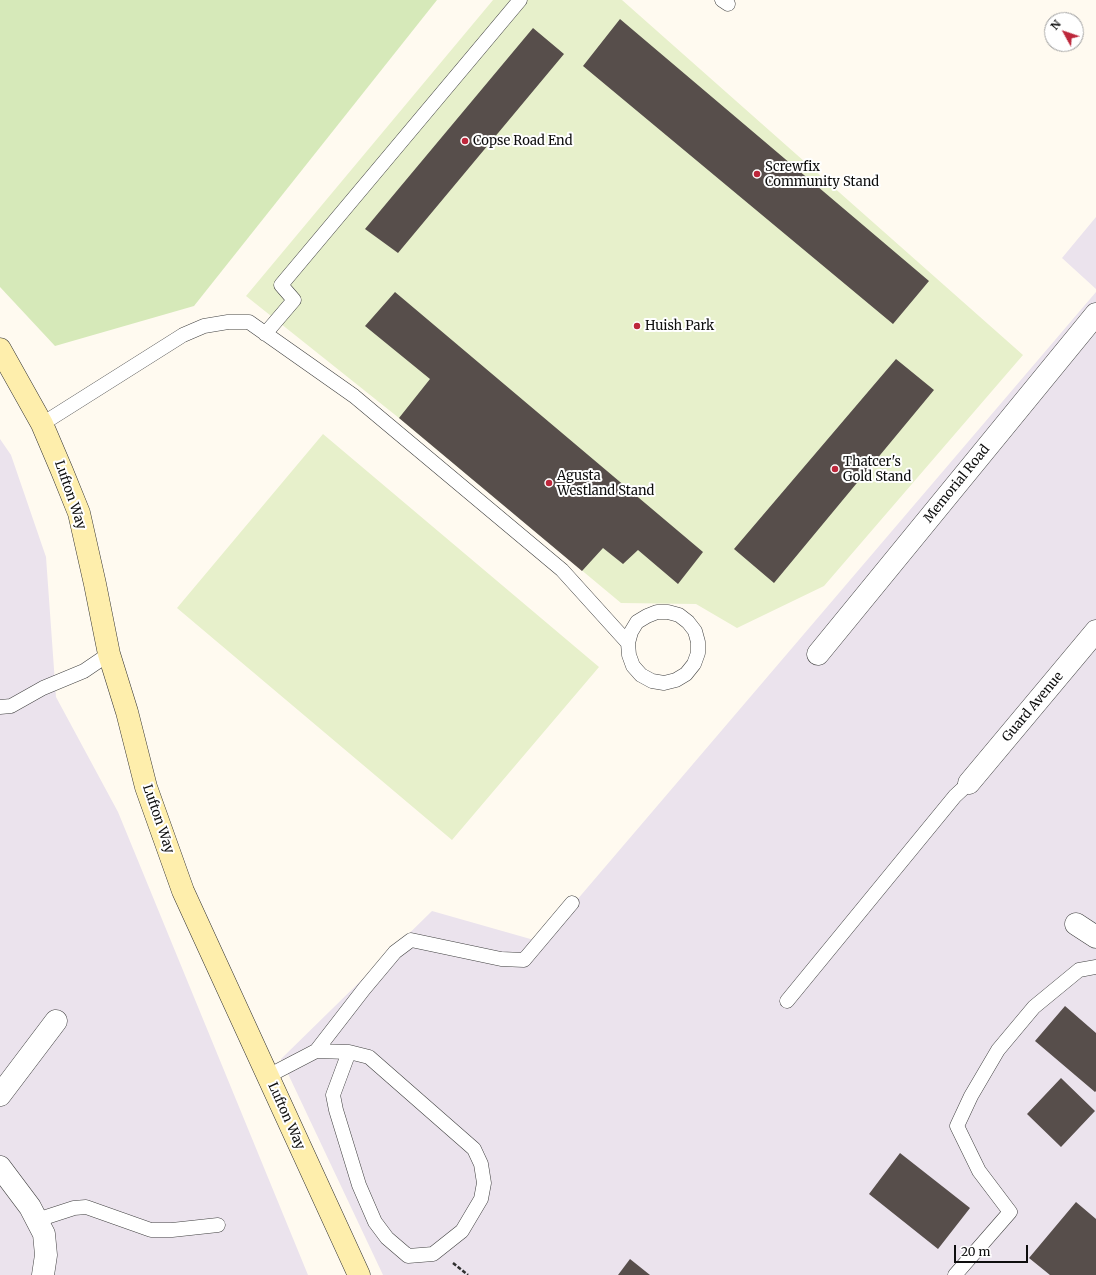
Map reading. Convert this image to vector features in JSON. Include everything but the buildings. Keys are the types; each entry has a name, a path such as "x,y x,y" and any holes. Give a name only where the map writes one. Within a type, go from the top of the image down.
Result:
{"street":[{"name":"Memorial Road","path":"818,654 1096,314"},
{"name":"Lufton Way","path":"0,349 42,424 79,513 109,654 127,712 146,787 183,891 359,1275"},
{"name":"Guard Avenue","path":"970,783 1096,631"},
{"path":"1076,924 1096,938"},
{"path":"0,1095 56,1021"},
{"path":"0,1167 30,1207 44,1234 46,1255 42,1275"}],"lane":[{"path":"265,334 294,300 281,285 520,0"},
{"path":"42,424 183,335 204,326 228,322 249,322 354,396 562,570 628,643 628,655 633,666 641,675 652,681 664,683 676,680 686,674 694,664 698,653 698,642 695,631 688,622 679,615 668,612 657,612 637,622 631,632 628,643"},
{"path":"0,707 11,706 43,688 84,671 109,654"},
{"path":"787,1001 955,796 970,783"},
{"path":"268,1076 316,1051 395,952 412,940 501,959 524,960 572,902"},
{"path":"955,1275 1010,1212 979,1171 957,1126 971,1096 998,1050 1034,1007 1079,970 1096,967"},
{"path":"316,1051 349,1052 369,1057 474,1149 481,1164 484,1182 481,1199 462,1231 433,1254 408,1256 387,1238 375,1222 361,1191 336,1110 333,1095 349,1052"},
{"path":"37,1220 74,1208 86,1207 151,1230 172,1230 218,1225"}],"shaded area":[{"path":"1096,217 1096,289 1062,258"},
{"path":"1096,292 1096,1275 383,1275 281,1059 432,911 541,942"},
{"path":"0,439 11,455 46,557 56,697 118,812 308,1275 0,1275"}],"green space":[{"path":"0,0 437,0 194,306 55,346 0,287"},
{"name":"Huish Park","path":"493,0 622,0 1023,355 824,586 737,628 696,604 621,603 399,418 246,296"},
{"path":"323,434 599,667 452,840 177,608"}],"place":[{"name":"Copse Road End","path":"465,141"},
{"name":"Screwfix Community Stand","path":"757,174"},
{"name":"Huish Park","path":"637,326"},
{"name":"Thatcer's Gold Stand","path":"835,469"},
{"name":"Agusta Westland Stand","path":"549,483"}]}
